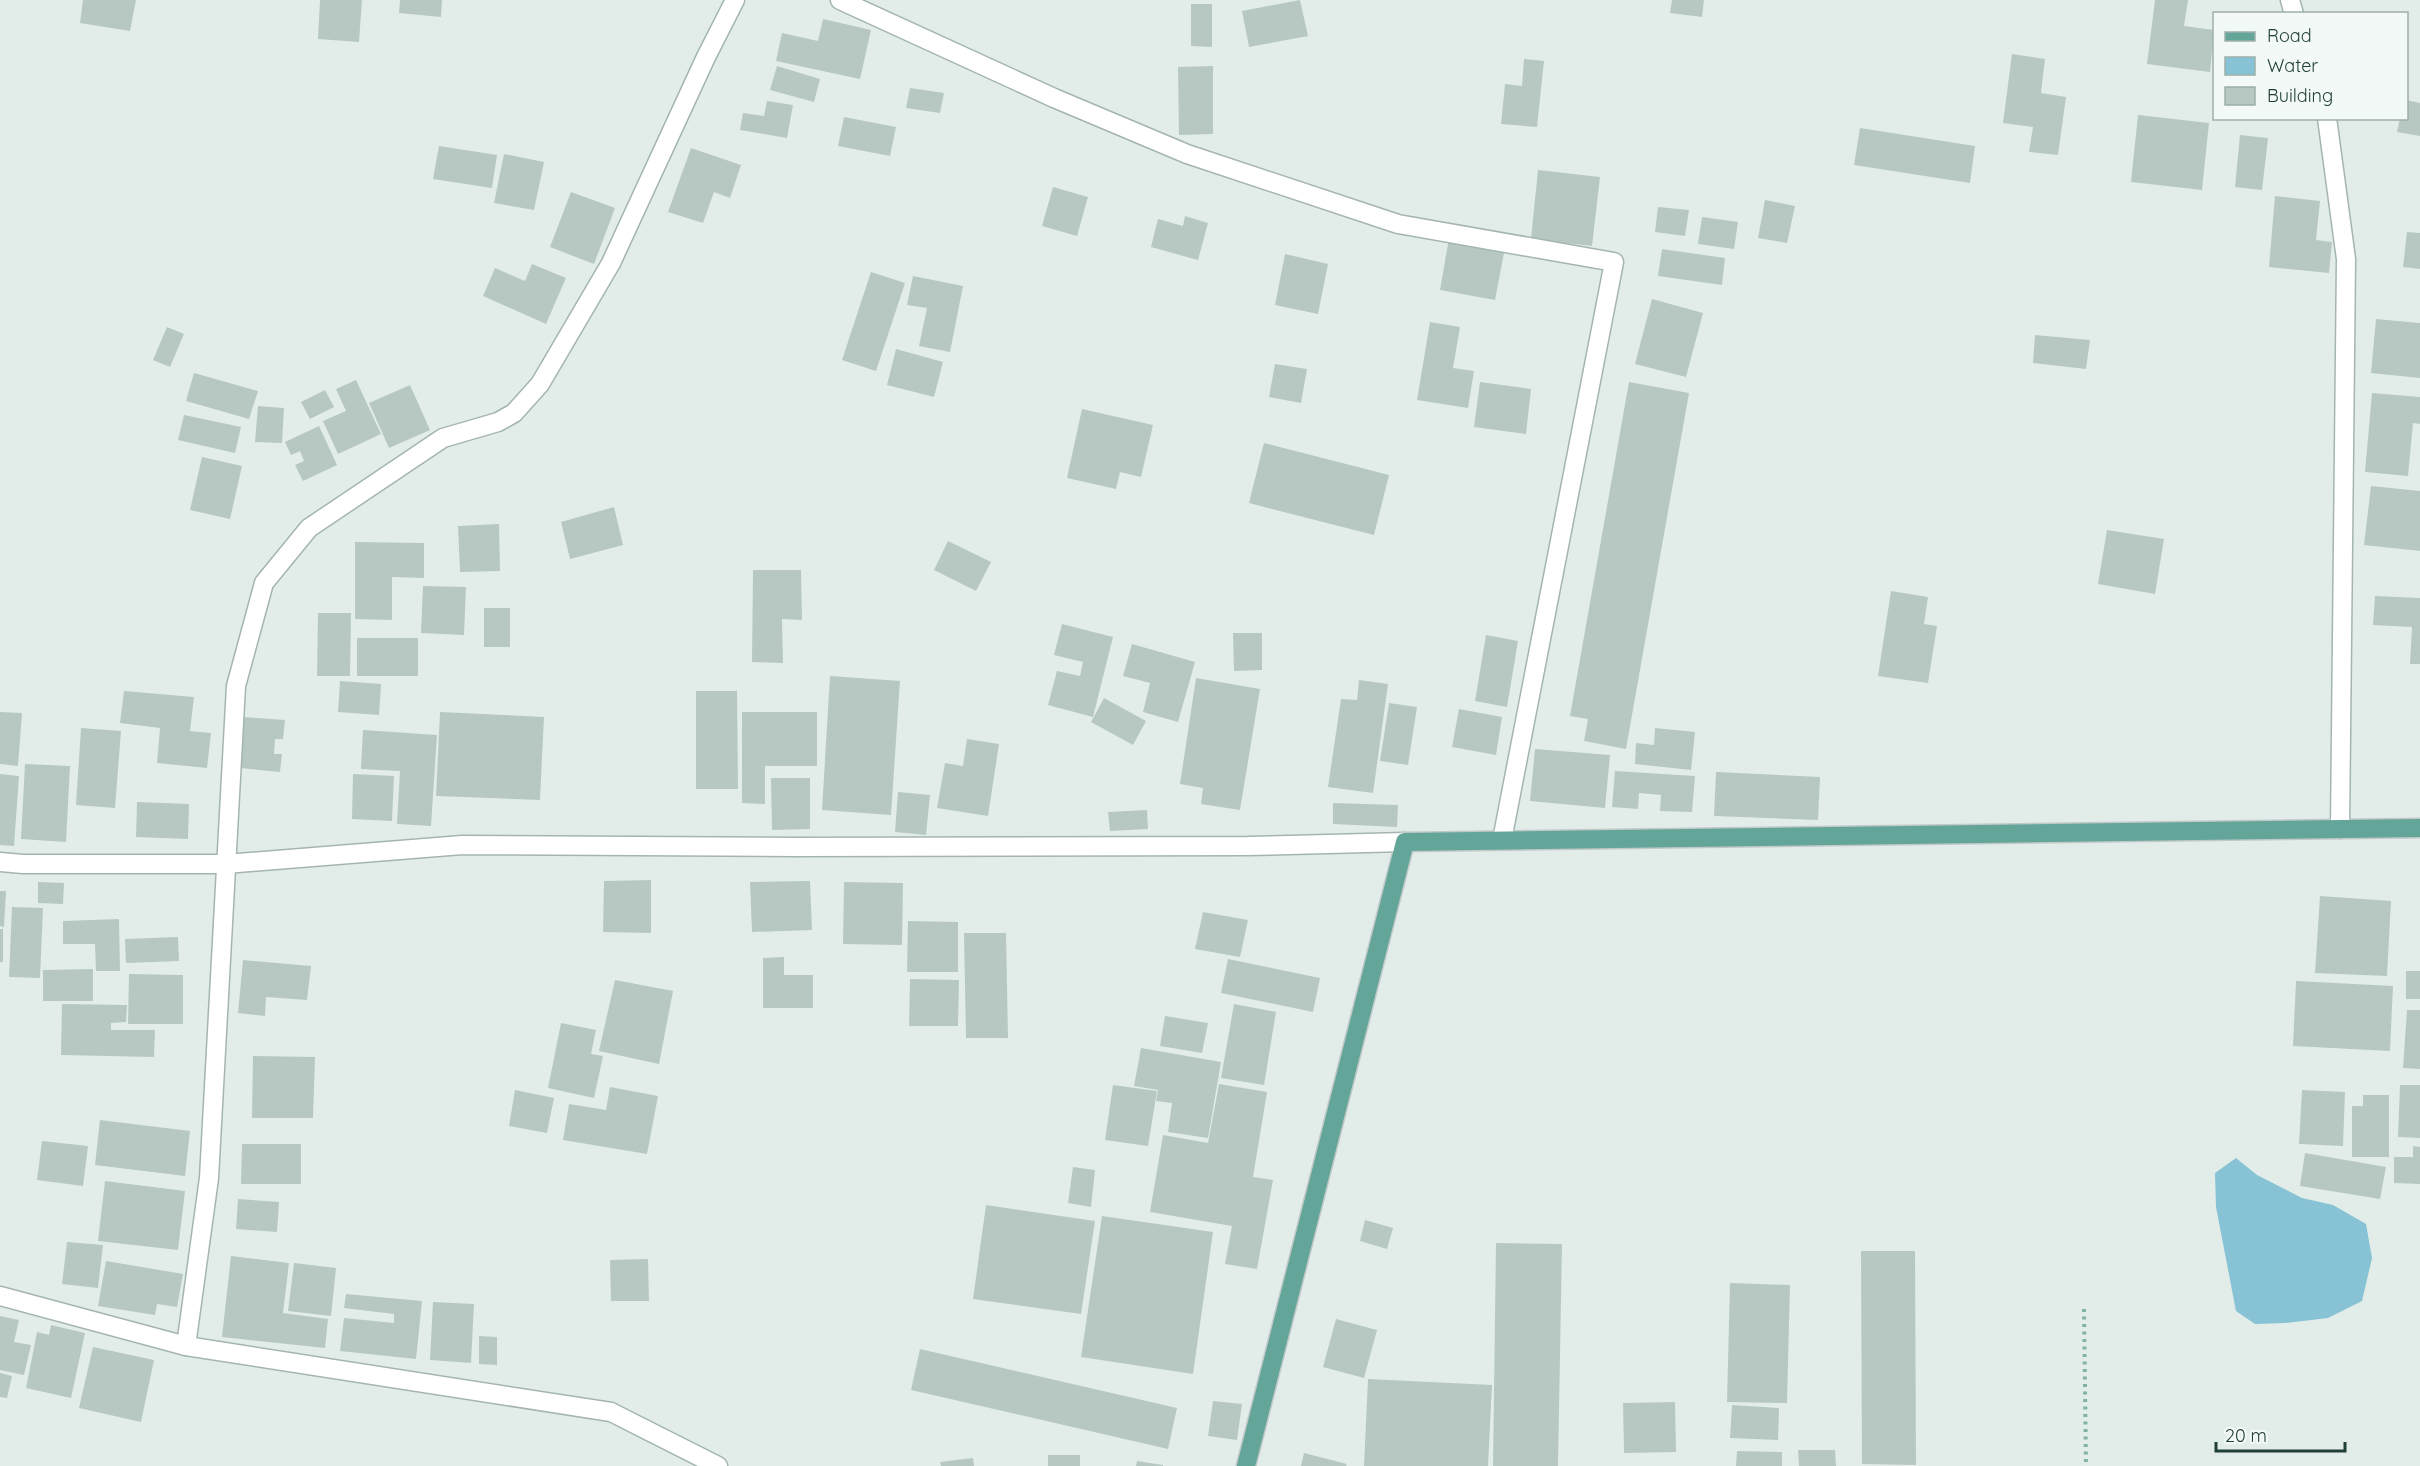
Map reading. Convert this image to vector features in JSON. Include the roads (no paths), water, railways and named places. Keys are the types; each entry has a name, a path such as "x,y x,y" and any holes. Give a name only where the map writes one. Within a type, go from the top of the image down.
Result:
{"main road":[{"path":"1246,1466 1405,842 2420,828"}],"street":[{"path":"186,1346 209,1178 236,686 264,583 309,528 442,438 498,422 514,413 540,384 611,263 706,57 735,0"},
{"path":"840,0 1054,98 1187,154 1398,224 1614,262 1502,840"},
{"path":"2327,120 2346,259 2340,829"},
{"path":"0,862 226,864 462,844 1224,847 1405,842"},
{"path":"0,1296 186,1346 611,1412 718,1466"}],"water":[{"path":"2236,1158 2257,1175 2302,1198 2333,1205 2366,1224 2372,1258 2362,1301 2328,1318 2285,1323 2255,1324 2236,1311 2216,1207 2215,1173"}]}
